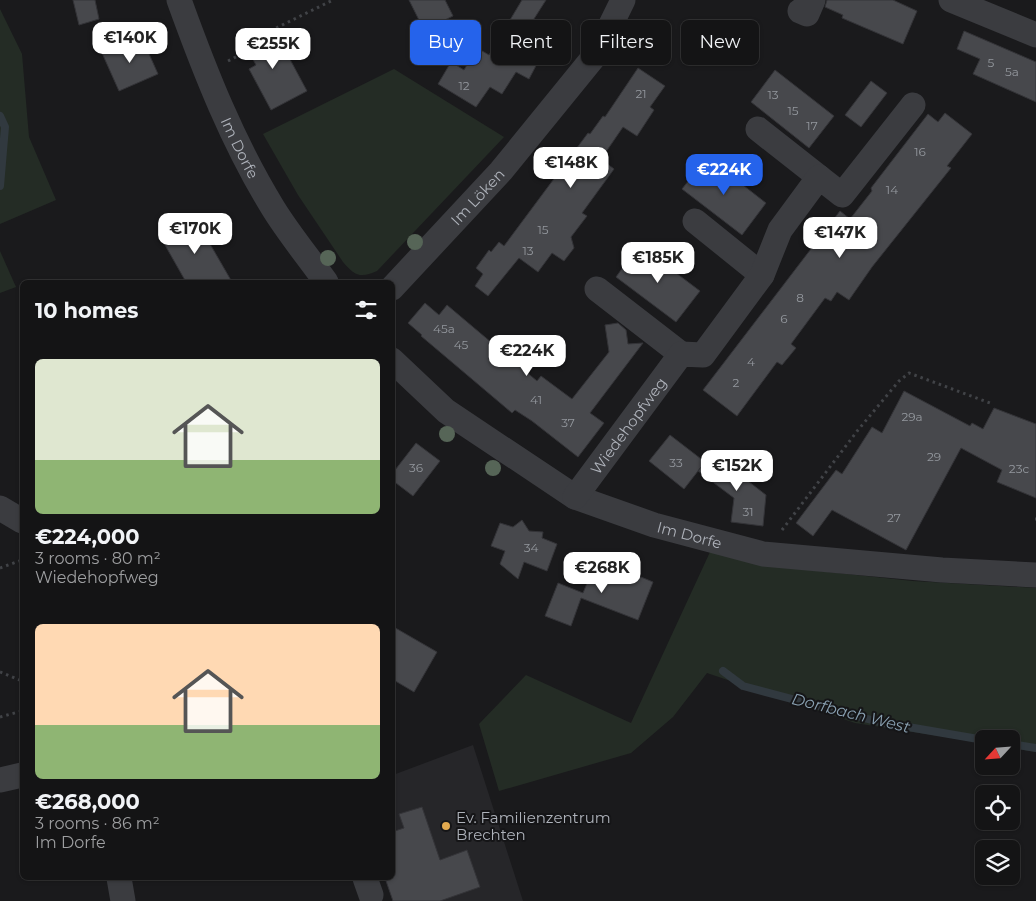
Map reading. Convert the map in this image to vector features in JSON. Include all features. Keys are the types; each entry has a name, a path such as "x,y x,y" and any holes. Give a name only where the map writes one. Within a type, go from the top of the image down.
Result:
{"street":[{"name":"Im Dorfe","path":"180,0 206,73 239,147 273,209 325,280"},
{"name":"Im Löken","path":"395,285 501,172 597,53 623,0"},
{"path":"951,0 1036,35"},
{"path":"758,129 842,195 913,105"},
{"path":"597,289 681,354 703,355 762,275 780,230 819,177"},
{"path":"695,221 762,275"},
{"name":"Wiedehopfweg","path":"576,497 681,354"},
{"name":"Im Dorfe","path":"395,363 446,411 576,497 654,525 763,554 942,570 1036,575"},
{"path":"0,508 20,520"},
{"path":"0,780 20,775"},
{"path":"119,880 123,901"}],"path":[{"path":"206,73 271,39 268,32 333,0"},
{"path":"763,554 858,430 899,381 909,374 990,403"},
{"path":"0,568 20,561"},
{"path":"0,672 20,680"},
{"path":"0,717 20,712"}],"shaded area":[{"path":"0,9 22,54 29,137 56,200 0,224"},
{"path":"394,69 504,137 377,271 362,275 354,273 343,262 298,195 263,134"},
{"path":"0,251 16,287 0,293"},
{"path":"710,552 761,565 913,581 1036,588 1036,752 1020,749 1020,730 975,730 975,742 855,723 707,673 673,717 631,753 499,791 479,724 526,675 631,723"},
{"name":"Ev. Familienzentrum Brechten","path":"473,745 523,901 393,901 386,880 395,880 395,774"}],"building":[{"path":"73,0 95,0 99,19 79,25"},
{"path":"409,0 445,0 453,16 445,20 419,20"},
{"path":"522,0 546,0 533,20 510,20"},
{"path":"827,0 893,0 917,11 903,44 842,18 843,15 825,7"},
{"path":"261,30 267,42 278,37 307,91 271,110 249,69 256,65 242,40"},
{"path":"964,31 1036,62 1036,102 973,74 980,59 957,49"},
{"path":"141,36 158,74 119,91 102,53"},
{"path":"481,50 489,55 491,52 491,65 536,65 529,79 516,72 502,94 490,87 476,107 438,84 449,65 456,65 464,70 467,65 481,65"},
{"path":"638,68 665,86 650,107 654,110 637,136 623,127 601,159 614,169 582,213 587,216 571,237 574,248 564,261 552,253 538,272 519,258 488,296 475,286 483,274 476,268 489,250 491,252 499,242 504,246 588,133 590,134 603,116 605,117"},
{"path":"775,70 834,116 809,148 751,102"},
{"path":"871,81 887,93 861,127 845,115"},
{"path":"945,113 972,134 947,166 951,168 872,267 849,300 837,292 831,301 825,298 791,344 796,348 782,365 777,362 737,416 703,390 840,211 850,219 872,191 871,188 928,114 938,122"},
{"path":"707,157 766,203 742,235 682,189"},
{"path":"195,218 231,280 185,280 161,238"},
{"path":"639,245 700,291 676,322 616,277"},
{"path":"425,303 439,315 447,305 537,381 541,376 572,399 609,352 605,325 618,323 626,330 628,344 643,343 590,413 604,423 578,457 532,421 515,410 512,413 408,323"},
{"path":"904,391 970,426 972,423 983,429 994,408 1036,424 1036,498 997,482 1002,470 961,448 906,550 832,510 813,536 796,523 836,470 842,474 872,427 882,433"},
{"path":"670,435 705,462 684,489 649,461"},
{"path":"416,443 440,461 413,496 395,482 395,470"},
{"path":"712,453 766,495 763,526 731,522 734,498 698,471"},
{"path":"522,520 529,531 543,532 542,538 557,544 547,571 524,562 518,579 500,564 505,551 491,546 500,523 513,527"},
{"path":"597,559 653,582 638,620 581,598 571,626 545,616 558,583 583,593"},
{"path":"395,628 437,652 414,692 395,681"},
{"path":"422,807 440,860 467,850 480,887 440,901 393,901 386,880 395,880 395,831 404,828 399,814"}],"waterway":[{"path":"0,116 5,127 0,186"},
{"name":"Dorfbach West","path":"723,671 743,686 879,722 975,738"},
{"name":"Dorfbach West","path":"1020,745 1036,748"}],"place":[{"name":"Ev. Familienzentrum Brechten","path":"446,826"}]}
